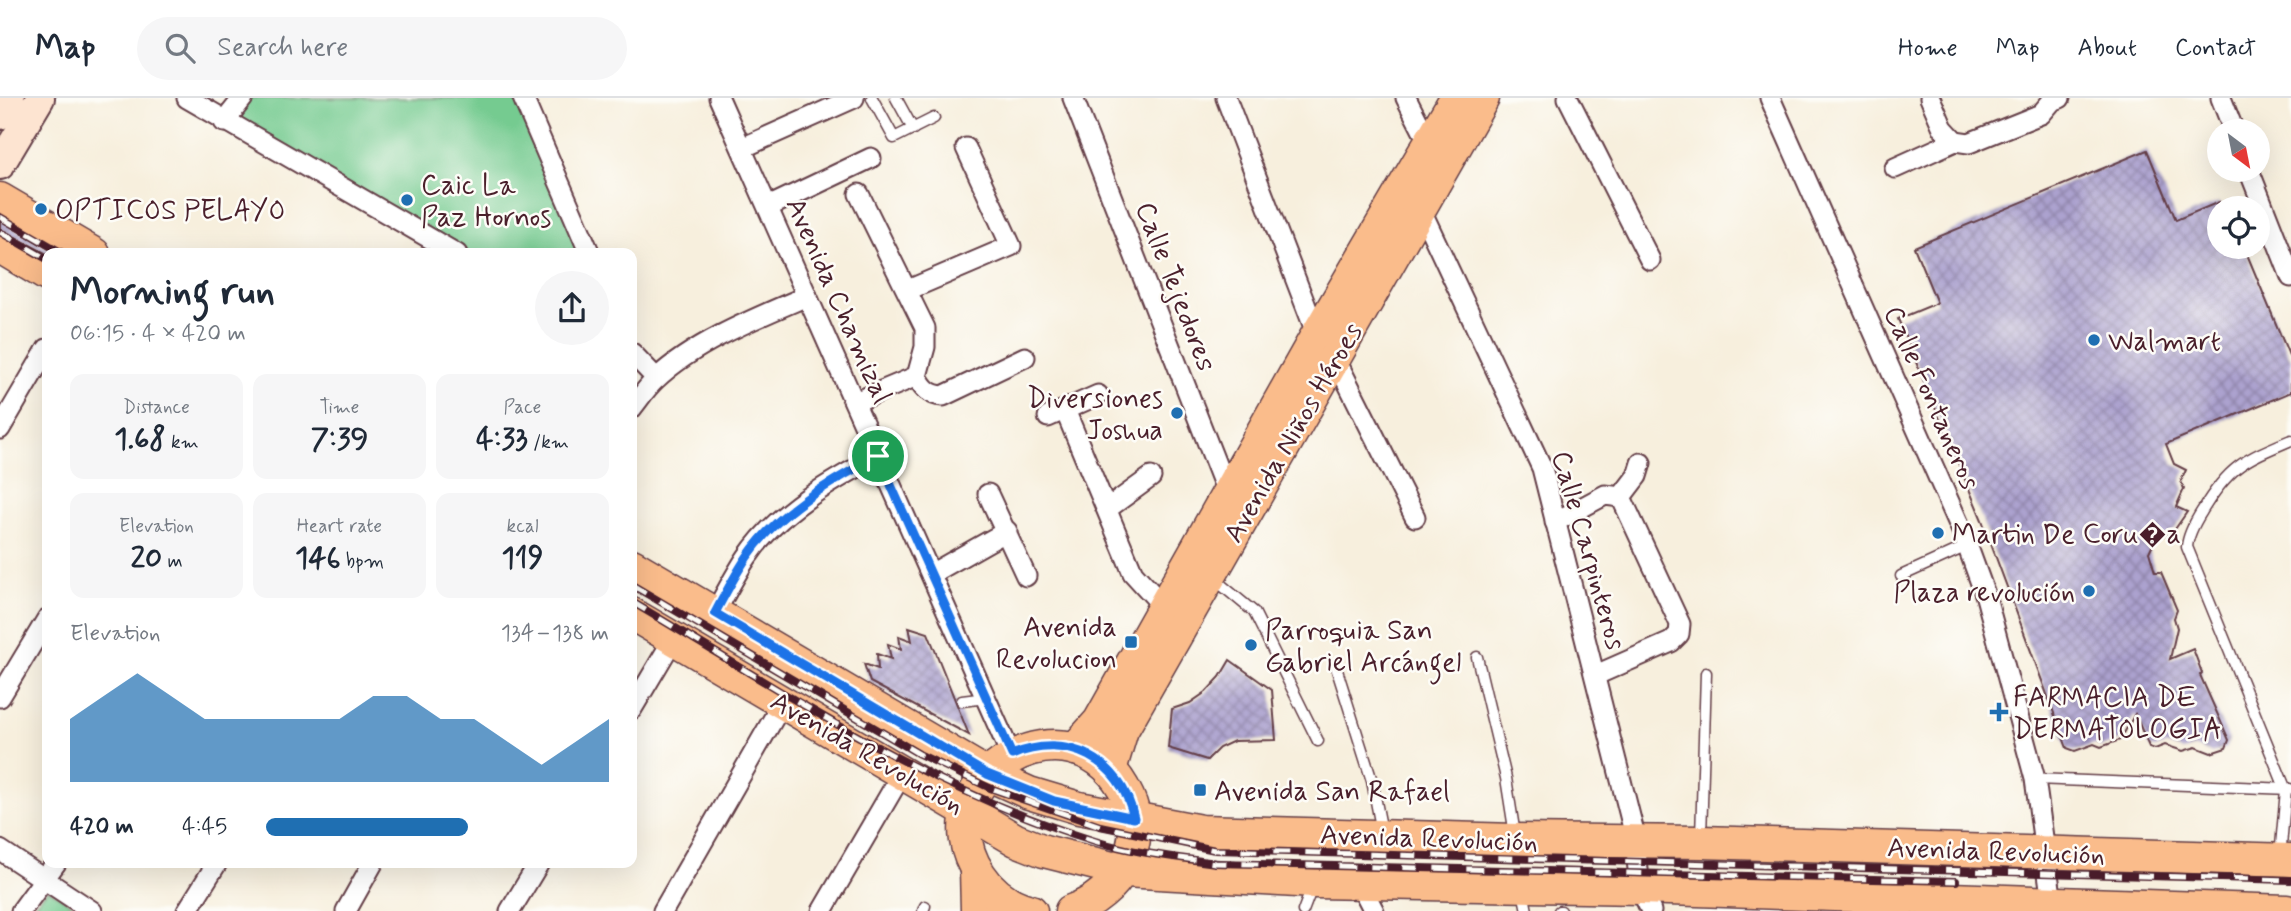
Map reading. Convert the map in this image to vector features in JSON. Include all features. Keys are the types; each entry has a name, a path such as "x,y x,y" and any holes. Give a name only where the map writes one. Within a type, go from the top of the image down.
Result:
{"main road":[{"path":"0,115 10,98"},
{"path":"0,165 40,98"},
{"name":"Avenida Niños Héroes","path":"1075,749 1099,722 1228,495 1420,208 1456,98"},
{"name":"Avenida Niños Héroes","path":"1110,769 1122,730 1210,575 1326,347 1436,156 1483,98"},
{"path":"0,199 84,248"},
{"path":"0,247 42,272"},
{"name":"Avenida Revolución","path":"637,568 914,725 999,765 1054,801 1201,831 2046,851 2286,860"},
{"name":"Avenida Revolución","path":"637,617 1016,840 1044,851 1124,871 1314,882 1367,897 1646,899 2287,911"},
{"path":"977,911 976,869 967,835 973,796 999,765 1045,746 1075,749 1094,757 1110,769 1122,784 1134,818 1135,836 1124,871 1108,891 1081,909"},
{"path":"976,869 998,896 1031,911"}],"street":[{"path":"187,98 224,122 446,248"},
{"path":"224,122 243,98"},
{"path":"523,98 587,248"},
{"name":"Avenida Chamizal","path":"719,98 986,698 999,765"},
{"path":"742,148 854,98"},
{"name":"Calle Tejedores","path":"1073,98 1228,495"},
{"path":"1226,98 1326,347 1415,517"},
{"path":"1406,98 1436,156"},
{"path":"1568,98 1650,260"},
{"name":"Calle Fontaneros","path":"1770,98 1967,546 1986,597 2035,779 2052,906"},
{"path":"1930,98 1943,128 1955,141"},
{"path":"2221,98 2229,119"},
{"path":"1895,169 1955,141 1969,143 2041,114 2055,99"},
{"path":"908,290 1011,246 966,148"},
{"path":"768,207 872,158"},
{"path":"2254,182 2291,276"},
{"path":"859,194 908,290 926,336 916,376"},
{"name":"Calle Carpinteros","path":"1420,208 1542,468 1596,675 1636,843 1646,899"},
{"path":"637,402 656,378 692,353 755,318 807,296"},
{"path":"916,376 930,393 943,396 1026,357"},
{"path":"0,429 42,358"},
{"path":"637,358 656,378"},
{"path":"855,402 916,376"},
{"path":"1098,395 1057,414 1107,509 1133,573 1164,607"},
{"path":"715,613 748,555 781,518 835,479 878,456"},
{"path":"1621,497 1637,476 1641,463"},
{"path":"1107,509 1151,477"},
{"path":"988,494 1026,576"},
{"path":"1555,522 1605,495 1621,497"},
{"path":"1596,675 1671,642 1679,634 1680,624 1621,497"},
{"path":"931,574 1007,531"},
{"path":"0,697 42,627"},
{"path":"637,701 674,638"},
{"path":"663,911 783,702"},
{"path":"822,911 903,772"},
{"path":"0,850 92,911"},
{"path":"21,911 53,868"},
{"path":"187,911 214,868"},
{"path":"346,911 370,868"},
{"path":"510,911 536,868"}],"lane":[{"path":"872,98 894,138 934,118"},
{"path":"896,98 913,128"},
{"path":"2286,860 2289,790 2188,547 2188,538 2199,516 2231,470 2291,440"},
{"path":"1901,576 1967,546"},
{"path":"1210,575 1254,612 1318,741"},
{"path":"1477,657 1506,778 1516,840"},
{"path":"1336,667 1372,781 1383,836"},
{"path":"1702,842 1700,803 1706,673"},
{"path":"962,701 986,698"},
{"path":"2035,779 2289,790"},
{"path":"1303,911 1314,882"}],"green space":[{"path":"248,98 519,98 585,248 453,248 233,118"},
{"path":"48,889 83,911 28,911"}],"building":[{"name":"Walmart","path":"2147,150 2176,220 2207,207 2207,259 2249,259 2291,360 2291,392 2166,444 2174,464 2186,470 2181,481 2184,489 2176,507 2187,512 2173,532 2155,539 2149,552 2155,572 2161,572 2177,610 2174,618 2177,628 2170,659 2193,649 2202,673 2200,675 2229,740 2226,748 2211,753 2196,747 2183,751 2165,745 2155,749 2149,747 2135,714 2120,740 2101,747 2094,744 2075,751 2067,748 1982,520 1898,319 1937,303 1914,247"},
{"path":"0,220 47,248 42,248 42,251 0,229"},
{"path":"909,627 928,633 969,735 870,682 864,664 878,669 877,654 891,659 888,644 901,649 899,636 912,641"},
{"path":"1230,660 1272,690 1276,740 1234,741 1219,748 1207,760 1168,748 1172,709 1190,703 1206,692 1220,677"}],"railway":[{"path":"0,217 54,248"},
{"path":"0,232 42,256"},
{"path":"637,588 919,754 990,788 1100,826 1215,850 2291,880"},
{"path":"637,605 800,703 914,766 1033,820 1125,849 1215,863 1956,881"}],"place":[{"name":"Caic La Paz Hornos","path":"407,200"},
{"name":"OPTICOS PELAYO","path":"41,209"},
{"name":"Walmart","path":"2094,340"},
{"name":"Diversiones Joshua","path":"1177,413"},
{"name":"Martin De Coru�a","path":"1938,533"},
{"name":"Plaza revolución","path":"2089,591"},
{"name":"Avenida Revolucion","path":"1131,642"},
{"name":"Parroquia San Gabriel Arcángel","path":"1251,645"},
{"name":"FARMACIA DE DERMATOLOGIA","path":"1999,712"},
{"name":"Avenida San Rafael","path":"1200,790"}],"route":[{"path":"878,456 1012,755 1026,749 1062,746 1094,757 1110,769 1122,784 1130,800 1134,818 1054,801 987,774 715,613 748,555 781,518 835,479 878,456"}]}
